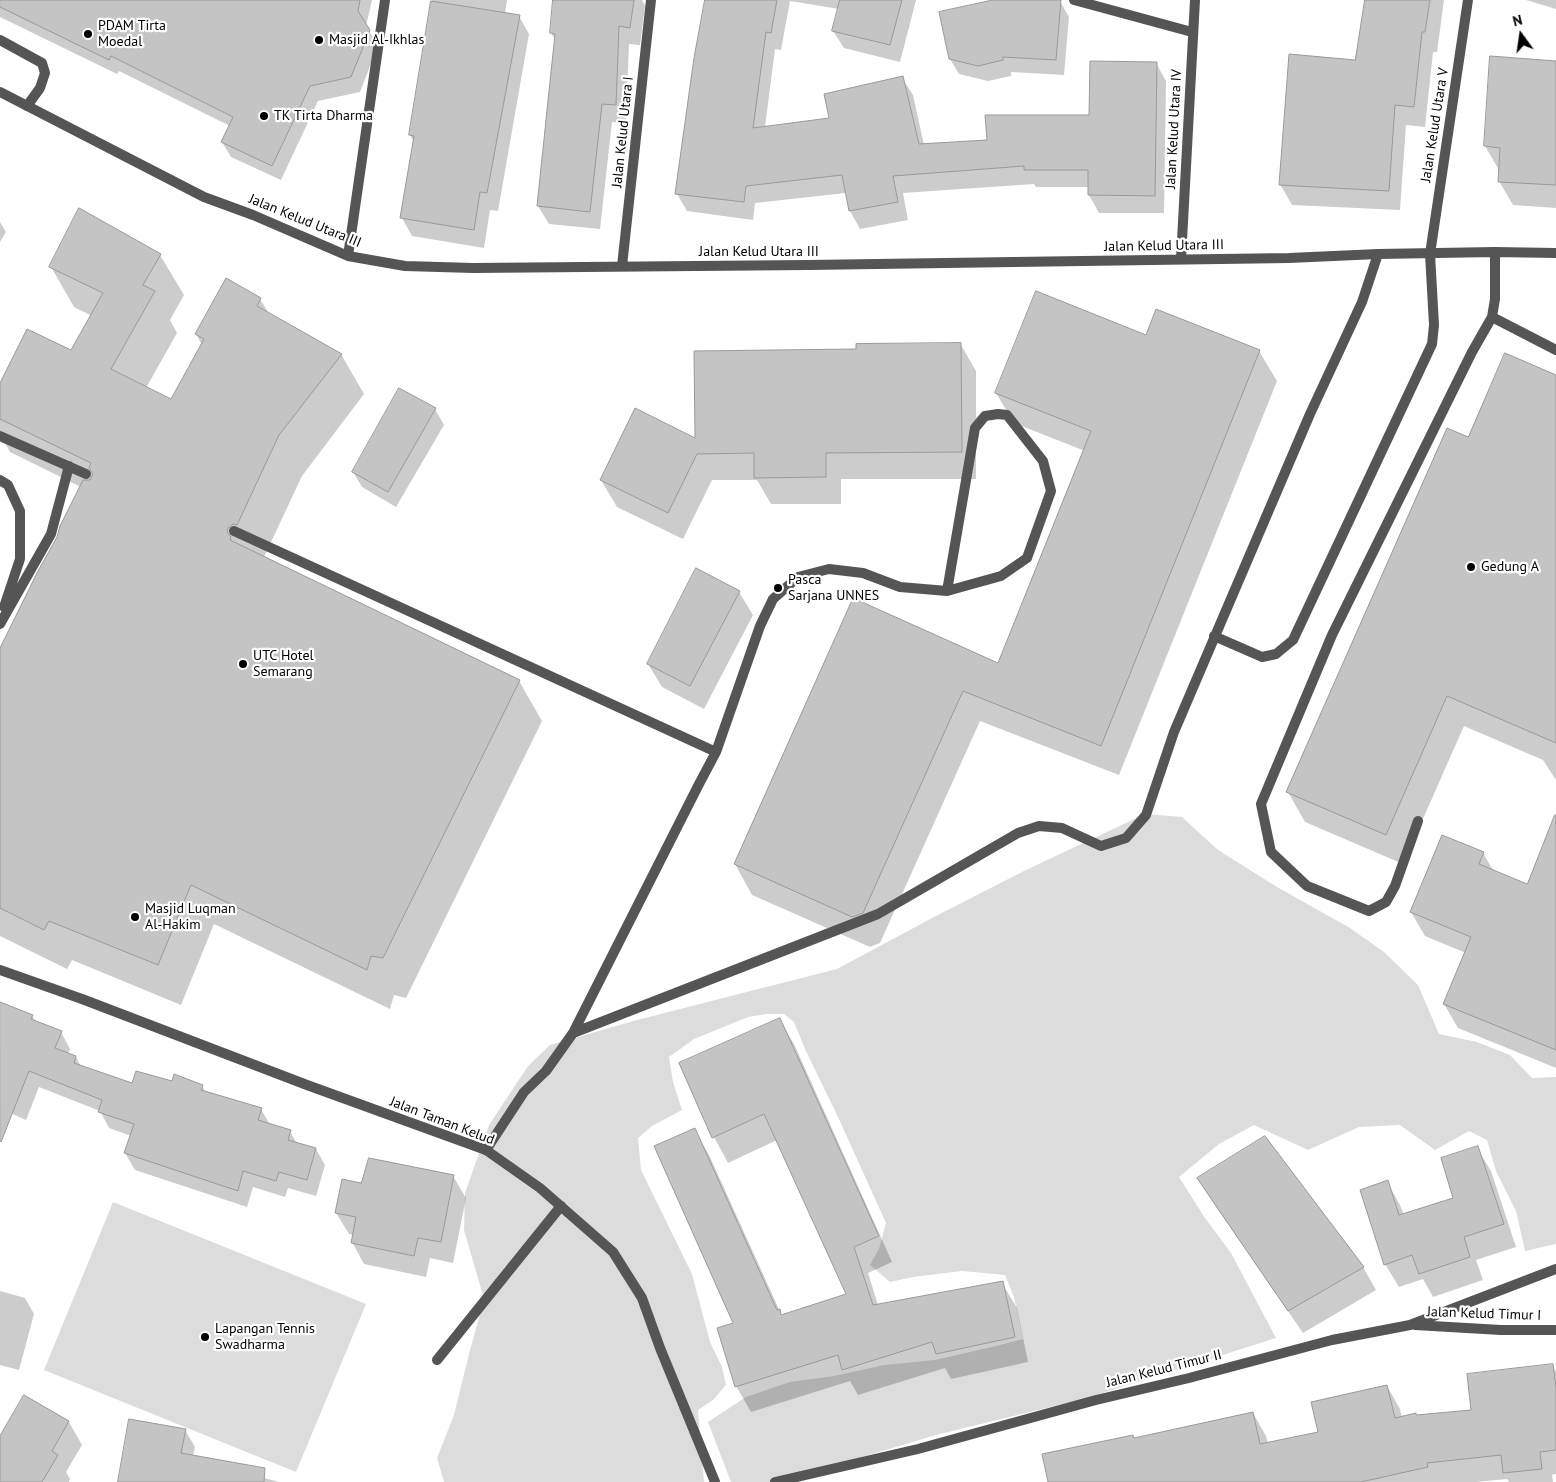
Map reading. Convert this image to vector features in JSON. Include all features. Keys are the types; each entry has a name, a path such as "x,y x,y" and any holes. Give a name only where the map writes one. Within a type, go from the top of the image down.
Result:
{"street":[{"path":"348,256 386,0"},
{"name":"Jalan Kelud Utara I","path":"622,266 651,0"},
{"path":"1074,0 1192,32"},
{"name":"Jalan Kelud Utara IV","path":"1181,259 1194,0"},
{"name":"Jalan Kelud Utara V","path":"1214,636 1262,657 1276,654 1293,640 1432,344 1434,325 1430,254 1468,0"},
{"path":"0,40 42,63 45,73 40,88 27,106"},
{"name":"Jalan Kelud Utara III","path":"0,92 204,198 253,215 348,256 405,266 473,268 808,265 1289,258 1495,252 1556,253"},
{"path":"1418,821 1395,886 1386,902 1369,911 1307,886 1271,852 1261,804 1332,635 1472,352 1492,317 1496,300 1495,252"},
{"path":"573,1033 878,914 1018,833 1039,826 1062,828 1101,846 1126,838 1146,815 1174,732 1310,414 1362,302 1378,254"},
{"path":"1492,317 1556,350"},
{"path":"486,1150 524,1092 546,1071 573,1033 716,752 760,626 773,599 798,577 829,569 863,573 900,588 947,591 1001,576 1027,558 1051,491 1043,461 1007,415 985,416 976,428 947,591"},
{"path":"0,436 86,474"},
{"path":"0,624 51,534 69,466"},
{"path":"0,480 8,485 20,511 20,559 4,608 0,614"},
{"path":"234,531 716,752"},
{"name":"Jalan Taman Kelud","path":"0,970 486,1150 540,1188 612,1252 642,1298 660,1348 715,1482"},
{"path":"437,1360 561,1206"},
{"name":"Jalan Kelud Timur II","path":"774,1482 918,1449 1096,1400 1189,1378 1332,1340 1410,1325 1556,1269"},
{"name":"Jalan Kelud Timur I","path":"1410,1325 1501,1330 1556,1330"}],"shaded area":[{"path":"1145,814 1182,817 1218,850 1277,887 1350,928 1384,952 1418,985 1439,1034 1477,1042 1510,1055 1532,1078 1556,1077 1556,1244 1525,1251 1516,1211 1496,1171 1487,1140 1469,1131 1435,1150 1400,1125 1359,1127 1308,1150 1254,1125 1219,1144 1179,1177 1205,1218 1231,1253 1276,1338 1087,1398 936,1435 778,1482 731,1482 708,1422 746,1397 790,1382 834,1376 884,1365 935,1360 1023,1339 1014,1297 1005,1275 962,1271 890,1282 870,1265 879,1249 886,1223 794,1022 784,1014 748,1017 694,1039 669,1057 673,1082 682,1110 652,1126 638,1138 641,1170 692,1274 710,1342 722,1367 726,1385 713,1400 698,1410 704,1482 444,1482 437,1458 454,1415 484,1299 464,1230 465,1193 489,1125 528,1066 550,1045 637,1020 837,969 1024,871"},
{"name":"Lapangan Tennis Swadharma","path":"113,1202 366,1304 296,1472 44,1370"}],"building":[{"path":"0,0 360,0 358,11 370,30 351,77 310,86 272,166 221,142 233,117 111,56 109,60 0,7"},
{"path":"553,0 634,0 630,28 619,26 616,105 602,104 590,212 537,206 555,34 550,33"},
{"path":"705,0 777,0 771,33 766,32 753,128 829,118 824,94 903,76 919,144 987,140 985,115 1089,115 1090,61 1157,62 1155,196 1088,195 1088,170 1024,170 1024,166 893,176 898,202 849,211 842,175 746,186 744,202 675,194 694,58"},
{"path":"840,0 902,0 890,45 832,31"},
{"path":"993,0 1061,0 1056,60 1003,57 1003,60 978,66 949,59 939,12"},
{"path":"1365,0 1430,0 1425,32 1422,32 1414,107 1395,105 1389,191 1279,185 1289,54 1355,60"},
{"path":"431,1 520,15 487,193 480,192 474,230 400,218 414,136 409,135"},
{"path":"1490,56 1556,61 1556,185 1498,182 1500,148 1484,146"},
{"name":"UTC Hotel Semarang","path":"79,208 161,254 143,285 155,291 111,369 171,399 204,339 195,334 226,278 261,298 257,306 342,354 279,435 237,525 233,524 228,528 227,532 231,537 230,540 520,680 383,958 371,956 367,970 191,885 158,965 49,921 44,930 0,908 0,648 57,537 60,526 83,480 90,480 93,474 89,468 91,463 0,419 0,383 27,329 71,350 103,293 49,267"},
{"path":"1036,291 1146,335 1156,309 1260,350 1101,746 963,691 863,913 852,917 734,864 853,598 998,663 1091,431 995,393"},
{"path":"961,343 962,452 826,453 826,477 754,478 754,453 697,454 668,513 600,480 635,408 695,438 694,351 856,349 856,344"},
{"name":"Gedung A","path":"1505,353 1556,375 1556,743 1447,696 1386,835 1286,792 1447,428 1468,437"},
{"path":"399,388 436,408 388,492 352,472"},
{"path":"696,568 740,591 690,686 647,664"},
{"path":"1555,815 1556,1050 1443,1004 1471,937 1410,912 1442,835 1484,852 1479,864 1527,884"},
{"path":"0,1002 33,1015 31,1019 62,1031 55,1048 76,1056 74,1063 132,1083 136,1071 172,1081 174,1074 203,1085 201,1090 262,1108 258,1120 291,1130 288,1140 316,1148 307,1180 279,1172 276,1181 243,1171 238,1191 124,1153 134,1124 98,1112 102,1100 29,1071 1,1142"},
{"path":"780,1018 879,1236 854,1247 873,1305 1003,1281 1015,1337 936,1354 932,1342 842,1370 838,1355 735,1387 717,1328 733,1323 654,1146 695,1128 777,1310 780,1309 781,1315 846,1294 764,1114 712,1138 679,1063"},
{"path":"1265,1136 1364,1267 1288,1311 1197,1178"},
{"path":"1478,1146 1504,1224 1464,1237 1470,1257 1419,1274 1412,1255 1384,1265 1360,1190 1388,1180 1399,1215 1453,1198 1441,1158"},
{"path":"369,1158 454,1175 441,1242 418,1238 414,1256 351,1243 356,1217 335,1213 342,1179 361,1183"},
{"path":"1553,1364 1556,1388 1556,1450 1540,1452 1542,1469 1503,1473 1501,1455 1427,1463 1428,1467 1361,1482 1048,1482 1042,1454 1133,1435 1134,1438 1253,1412 1260,1444 1318,1432 1311,1402 1387,1385 1395,1418 1416,1413 1416,1415 1471,1410 1467,1374"},
{"path":"24,1395 69,1421 52,1451 58,1455 42,1482 0,1482 0,1436"},
{"path":"129,1419 186,1429 181,1453 265,1468 264,1482 118,1482"}],"place":[{"name":"PDAM Tirta Moedal","path":"88,34"},
{"name":"Masjid Al-Ikhlas","path":"319,40"},
{"name":"TK Tirta Dharma","path":"264,116"},
{"name":"Gedung A","path":"1471,567"},
{"name":"Pasca Sarjana UNNES","path":"778,588"},
{"name":"UTC Hotel Semarang","path":"243,664"},
{"name":"Masjid Luqman Al-Hakim","path":"135,917"},
{"name":"Lapangan Tennis Swadharma","path":"205,1337"}]}
